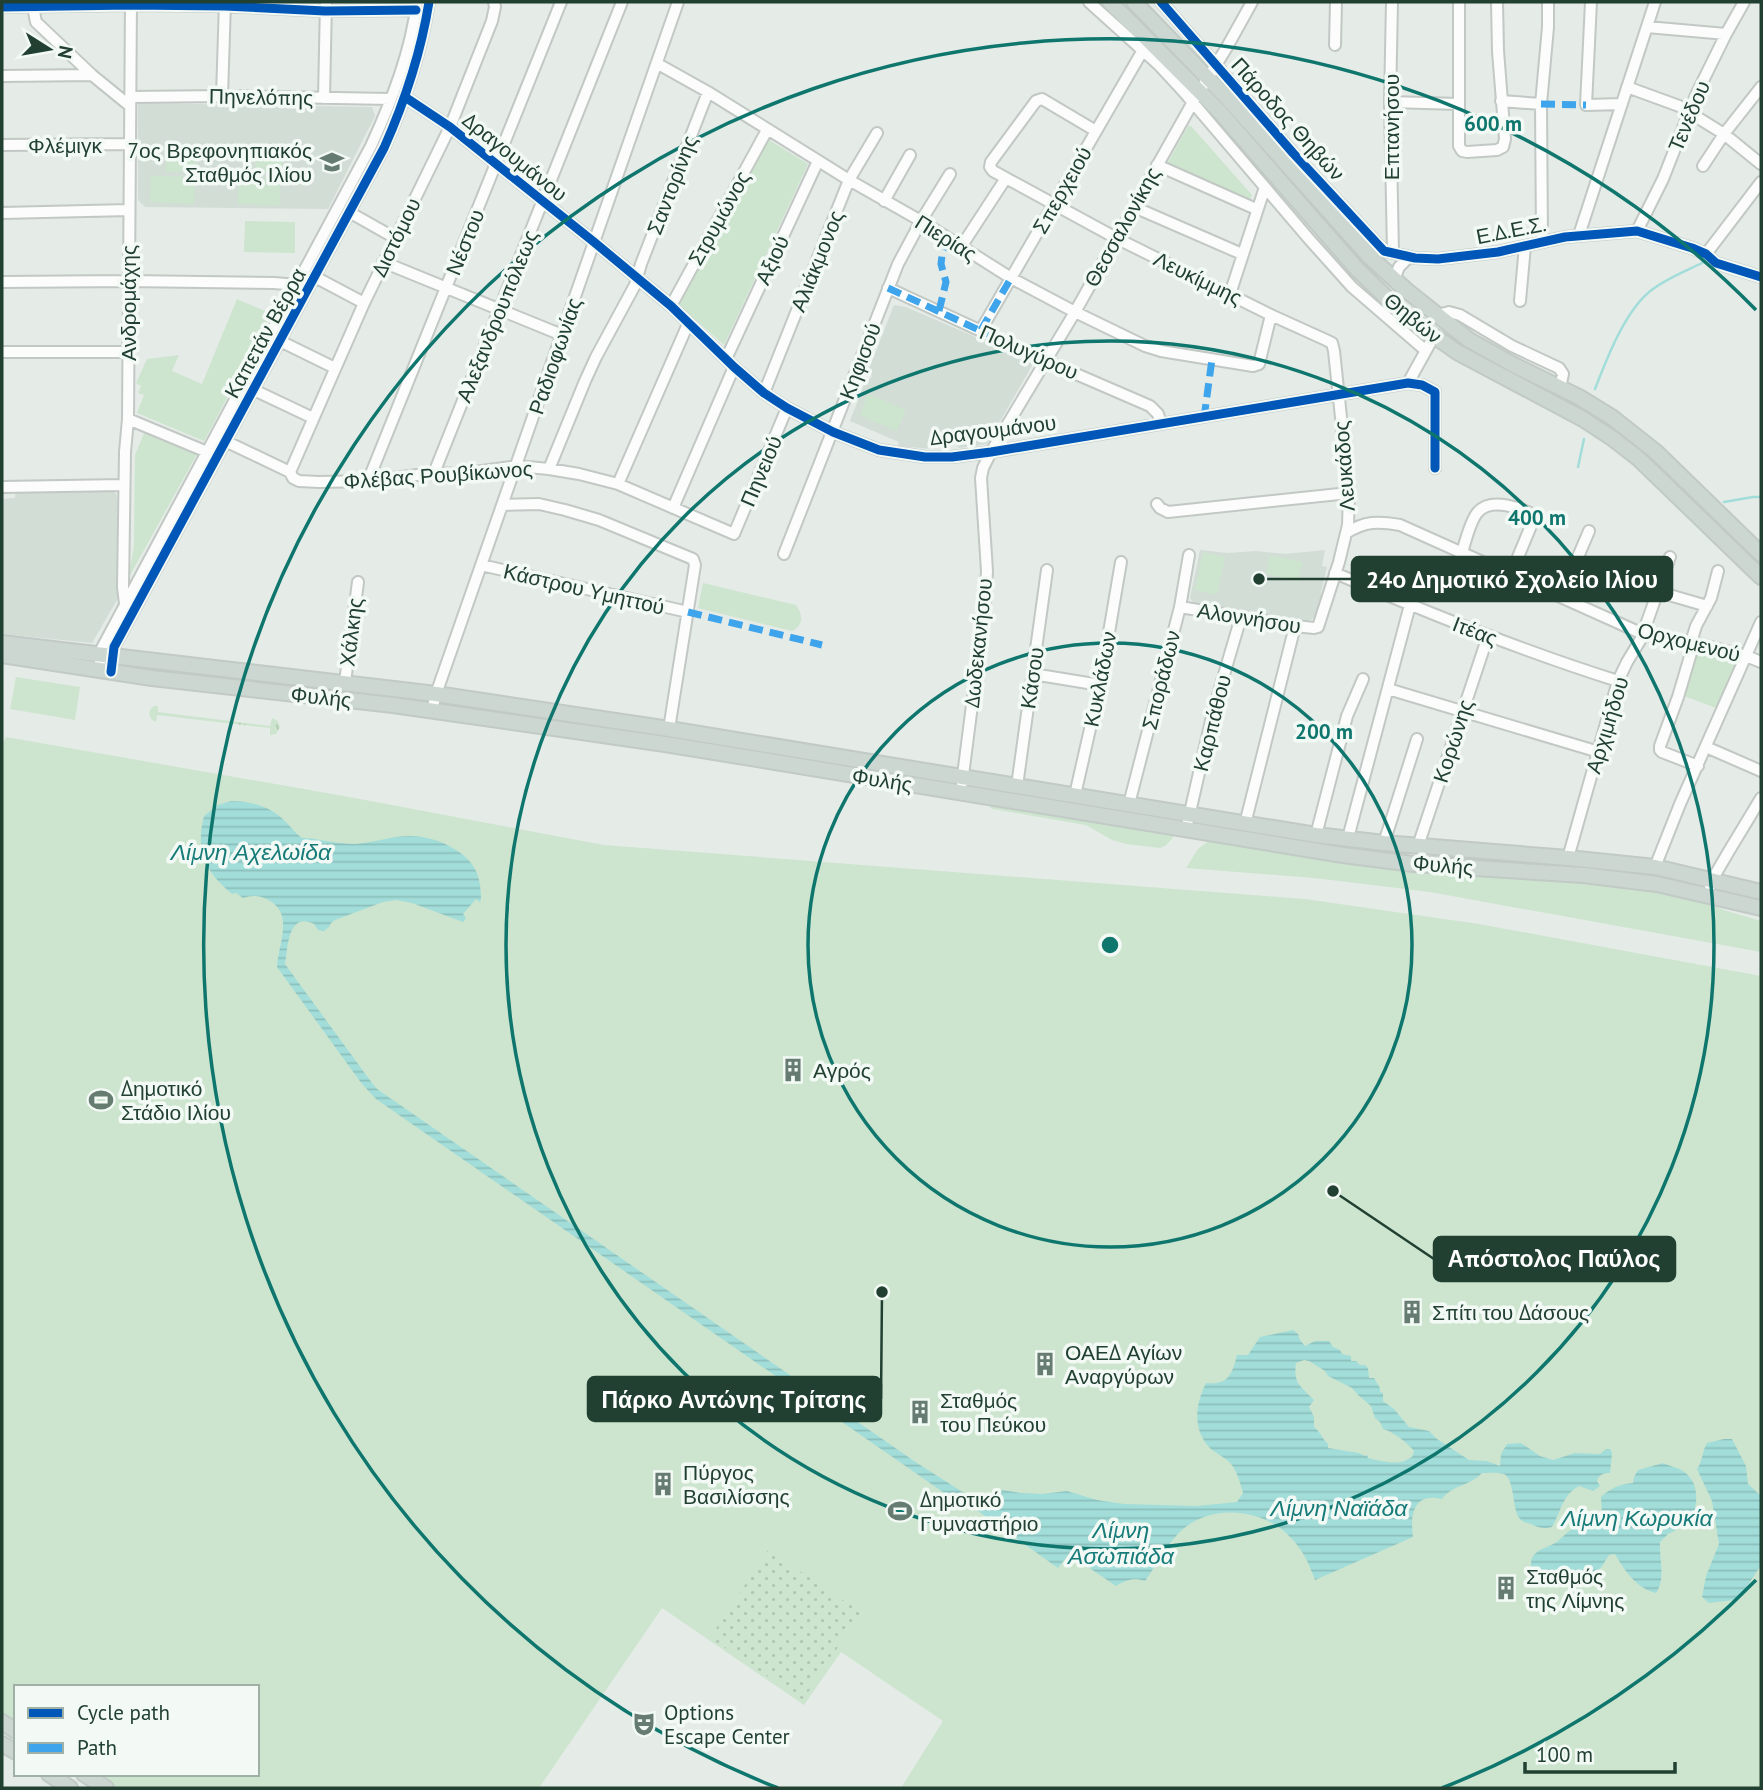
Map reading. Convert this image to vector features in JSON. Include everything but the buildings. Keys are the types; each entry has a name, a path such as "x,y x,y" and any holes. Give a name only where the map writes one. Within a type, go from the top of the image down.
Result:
{"main road":[{"name":"Θηβών","path":"1110,2 1196,97 1392,303 1457,352 1562,407 1612,438 1649,468 1761,577"},
{"name":"Θηβών","path":"1133,2 1208,78 1369,256 1395,280 1469,340 1596,406 1643,441 1761,554"},
{"name":"Φυλής","path":"2,643 345,682 669,729 961,785 1017,786 1129,804 1188,822 1245,824 1384,843 1656,867 1761,892"},
{"name":"Φυλής","path":"2,655 105,671 432,710 961,785 1188,822 1343,855 1413,864 1583,875 1657,884 1761,908"},
{"path":"52,1776 70,1788"},
{"path":"87,1776 106,1788"}],"street":[{"name":"Καπετάν Βέρρα","path":"212,454 225,441 254,390 384,148 405,97 429,2"},
{"name":"Διστόμου","path":"290,472 383,262 450,127 492,21 494,2"},
{"name":"Νέστου","path":"368,481 561,2"},
{"name":"Αλεξανδρουπόλεως","path":"434,473 622,2"},
{"name":"Ραδιοφωνίας","path":"432,710 678,2"},
{"path":"1089,2 1196,97 1265,187 1352,287 1425,350"},
{"name":"Θεσσαλονίκης","path":"991,452 1252,2"},
{"path":"1335,45 1336,2"},
{"name":"Επτανήσου","path":"1389,252 1392,2"},
{"path":"1459,2 1459,146 1462,151 1497,150 1503,146 1505,139 1497,2"},
{"path":"1542,242 1541,104 1548,2"},
{"path":"1591,2 1586,105 1622,103"},
{"path":"1578,235 1655,2"},
{"name":"Τενέδου","path":"1637,231 1663,179 1696,95 1744,2"},
{"path":"2,7 131,3 416,6"},
{"name":"Ανδρομάχης","path":"125,604 124,485 128,419 131,3"},
{"path":"32,4 36,22 93,75 130,102"},
{"path":"222,96 225,4"},
{"name":"Πάροδος Θηβών","path":"1167,4 1293,153 1389,252"},
{"path":"324,98 326,6"},
{"name":"Καπετάν Βέρρα","path":"105,671 107,654 114,648 297,285 372,146 406,55 416,6"},
{"path":"1647,27 1726,34"},
{"name":"Σπερχειού","path":"981,330 1143,50"},
{"name":"Πιερίας","path":"658,64 1011,278 1145,346 1253,366 1259,364 1271,315"},
{"path":"2,76 93,75"},
{"path":"1627,87 1669,101 1724,134 1761,164"},
{"path":"1703,166 1761,87"},
{"name":"Σαντορίνης","path":"549,470 596,357 637,278 708,92"},
{"name":"Πηνελόπης","path":"130,102 222,96 391,99"},
{"name":"Δραγουμάνου","path":"405,97 450,127 594,242 671,306 764,393 833,432 879,450 905,455 952,457 1408,383"},
{"name":"Λευκίμμης","path":"1096,131 1048,102 1042,99 1036,101 990,167 1116,237 1332,343"},
{"path":"1501,101 1541,104"},
{"path":"1390,102 1459,104"},
{"name":"Στρυμώνος","path":"671,306 767,130"},
{"name":"Αλιάκμονος","path":"764,393 849,180 877,133"},
{"name":"Φλέμιγκ","path":"2,145 129,144"},
{"path":"884,201 911,155"},
{"name":"Αξιού","path":"673,508 730,363 818,161"},
{"path":"1157,165 1256,209"},
{"name":"Κηφισού","path":"784,554 888,288 908,244 950,174"},
{"path":"961,247 1006,178"},
{"path":"1706,254 1761,182"},
{"path":"1230,294 1265,187"},
{"path":"1134,207 1242,254"},
{"path":"2,213 129,210"},
{"path":"349,212 395,238"},
{"name":"Ε.Δ.Ε.Σ.","path":"1389,252 1409,257 1446,258 1486,254 1578,235 1637,231 1692,247 1716,262 1761,277"},
{"path":"1520,300 1525,246"},
{"path":"1389,252 1395,280"},
{"path":"1395,280 1399,267 1409,257"},
{"path":"383,262 562,335"},
{"path":"315,277 364,303"},
{"path":"2,282 128,281 297,285"},
{"name":"Πολυγύρου","path":"888,288 1150,406 1158,414 1161,424"},
{"path":"618,484 688,324"},
{"path":"1434,336 1408,383 1422,385 1435,392 1435,468"},
{"path":"280,341 335,368"},
{"name":"Λευκάδος","path":"1318,627 1347,529 1349,499 1332,343"},
{"path":"2,352 128,352"},
{"path":"254,390 313,418"},
{"name":"Πηνειού","path":"734,534 787,408"},
{"path":"128,419 212,454"},
{"name":"Φλέβας Ρουβίκωνος","path":"225,441 290,472 293,478 299,481 368,481 434,473 461,474 517,466 579,474 618,484 734,534"},
{"name":"Δωδεκανήσου","path":"961,785 985,604 987,571 981,478 991,452"},
{"path":"2,487 124,485"},
{"name":"Καπετάν Βέρρα","path":"107,654 102,648 125,604 194,488"},
{"path":"1157,504 1168,512 1349,499"},
{"path":"502,505 539,504 565,510 599,520 693,559 695,565 669,729"},
{"path":"1462,553 1477,512 1484,508 1493,505 1513,507 1535,516 1511,574"},
{"name":"Ορχομενού","path":"1347,529 1359,525 1400,525 1643,634 1671,642 1703,645 1746,656 1761,663"},
{"path":"1561,597 1589,531"},
{"name":"Σποράδων","path":"1129,804 1180,607 1189,555"},
{"name":"Αρχιμήδου","path":"1568,858 1618,681 1643,634 1670,557"},
{"path":"1577,559 1659,592 1707,606"},
{"name":"Κυκλάδων","path":"1075,795 1100,685 1121,562"},
{"name":"Κάστρου Υμηττού","path":"481,565 688,612"},
{"name":"Κάσου","path":"1017,786 1047,570"},
{"path":"1698,766 1660,750 1660,746 1678,697 1691,653 1692,639 1707,606 1718,571"},
{"name":"Ιτέας","path":"1335,573 1488,636 1618,681"},
{"name":"Χάλκης","path":"345,682 358,582"},
{"path":"1348,838 1410,605"},
{"name":"Αλοννήσου","path":"1180,607 1295,626 1318,627"},
{"name":"Καρπάθου","path":"1188,822 1213,712 1241,617"},
{"path":"1656,867 1680,804 1761,622"},
{"path":"1245,824 1295,626"},
{"name":"Κορώνης","path":"1418,846 1488,636"},
{"path":"1033,674 1100,685"},
{"path":"1316,835 1347,716 1363,679"},
{"path":"1388,688 1599,752"},
{"path":"1384,843 1417,739"},
{"path":"1706,747 1761,771"},
{"path":"1708,895 1712,880 1761,798"}],"shaded area":[{"path":"138,103 372,107 375,116 328,209 145,207 138,200"},
{"path":"894,305 906,307 1033,364 987,444 959,448 953,442 945,447 932,449 898,446 899,442 850,421 865,382 872,377 869,369"},
{"path":"16,490 111,490 117,495 117,600 92,643 2,634 2,499 15,498"},
{"path":"1200,550 1285,554 1325,550 1322,566 1327,567 1319,612 1309,622 1193,602 1190,598"}],"green space":[{"path":"1188,126 1191,126 1252,195 1250,200 1167,164"},
{"path":"769,140 808,164 724,345 679,305"},
{"path":"166,152 196,152 196,172 166,172"},
{"path":"256,156 282,157 282,171 255,170"},
{"path":"151,176 195,177 194,204 150,202"},
{"path":"239,178 280,179 280,205 238,204"},
{"path":"245,221 295,222 295,253 244,252"},
{"path":"237,299 272,314 204,441 137,413 144,395 138,393 141,386 136,383 147,359 179,355 172,371 202,384"},
{"path":"868,394 906,410 897,431 860,416"},
{"path":"144,433 197,454 128,579 134,546 135,455"},
{"path":"1203,552 1225,557 1217,595 1195,590"},
{"path":"1270,555 1303,562 1298,582 1266,574"},
{"path":"703,583 796,605 801,616 799,626 792,631 698,608"},
{"path":"1698,649 1739,658 1720,707 1716,708 1684,696"},
{"path":"16,677 80,687 75,720 10,709"},
{"path":"154,706 158,706 158,712 270,726 272,718 278,721 280,727 276,734 270,735 270,728 157,715 156,722 149,715"},
{"path":"6,737 604,845 1305,899 1479,924 1761,976 1761,1788 901,1788 943,1721 841,1652 804,1705 662,1608 539,1788 116,1788 98,1776 259,1776 259,1685 14,1685 14,1722 2,1714 2,744"},
{"path":"990,804 1173,838 1160,848 1126,844 1112,840 1086,825 993,809"},
{"path":"1209,841 1373,867 1588,883 1654,891 1696,900 1761,921 1761,952 1430,892 1314,878 1186,868 1198,849"},
{"path":"768,1550 861,1612 803,1700 710,1638"}],"water":[{"path":"231,801 261,806 281,817 302,838 355,844 418,836 438,841 466,857 477,873 481,899 480,902 476,899 463,914 466,918 463,922 412,903 396,900 383,902 335,920 324,931 305,921 294,926 285,964 369,1079 377,1089 917,1463 983,1505 996,1489 1042,1494 1067,1491 1097,1500 1124,1504 1197,1506 1237,1502 1243,1493 1234,1469 1208,1446 1200,1431 1197,1415 1200,1399 1206,1383 1219,1382 1228,1377 1237,1355 1248,1355 1260,1337 1293,1330 1305,1346 1315,1341 1329,1341 1342,1354 1351,1356 1351,1361 1365,1365 1369,1378 1374,1378 1383,1393 1383,1401 1394,1409 1409,1427 1429,1431 1469,1460 1487,1461 1500,1466 1501,1454 1507,1444 1521,1443 1540,1456 1553,1460 1575,1453 1600,1454 1610,1449 1610,1473 1599,1477 1597,1481 1600,1486 1593,1491 1579,1486 1573,1490 1565,1499 1552,1527 1544,1528 1521,1520 1518,1516 1510,1483 1504,1474 1482,1473 1442,1499 1432,1498 1419,1502 1413,1513 1413,1537 1315,1580 1299,1547 1280,1528 1268,1521 1239,1513 1209,1515 1183,1529 1167,1547 1145,1581 1130,1580 1116,1586 1069,1554 1058,1568 975,1509 953,1499 376,1099 362,1084 277,967 283,922 277,907 263,898 243,898 236,893 232,894 215,877 204,860 201,840 204,816 218,805","holes":["1309,1361 1328,1376 1352,1388 1371,1406 1383,1429 1404,1441 1414,1451 1412,1457 1401,1462 1389,1462 1328,1448 1328,1444 1314,1427 1314,1417 1309,1407 1314,1400 1299,1384 1296,1376 1296,1363"]},
{"path":"1732,1439 1746,1466 1748,1484 1761,1496 1761,1565 1741,1596 1734,1600 1709,1603 1702,1597 1706,1576 1719,1544 1712,1501 1697,1469 1707,1443"},
{"name":"Λίμνη Κωρυκία","path":"1663,1463 1689,1476 1695,1488 1696,1502 1690,1523 1668,1534 1660,1542 1661,1581 1656,1593 1637,1583 1615,1554 1609,1555 1602,1567 1592,1576 1576,1580 1545,1579 1532,1570 1532,1559 1538,1551 1557,1542 1575,1527 1602,1516 1601,1497 1604,1494 1616,1487 1633,1483 1638,1470"}],"waterway":[{"path":"1595,389 1618,334 1643,297 1665,281 1702,263"},
{"path":"1578,467 1584,439"},
{"path":"1724,502 1761,497"}],"marked path":[{"path":"1541,104 1586,105"},
{"path":"939,311 946,282 941,264 942,255 950,239"},
{"path":"981,330 1011,278"},
{"path":"888,288 1046,361"},
{"path":"1204,418 1212,359"},
{"path":"688,612 822,645"}],"cycle path":[{"path":"111,672 114,647 384,148 411,76 429,2"},
{"path":"1161,2 1293,153 1384,251 1415,258 1438,259 1498,252 1565,237 1637,231 1692,248 1706,254 1716,263 1761,277"},
{"path":"2,7 131,5 325,11 416,10"},
{"path":"405,97 450,127 594,242 671,306 764,393 833,432 879,450 925,457 952,457 1408,383 1422,385 1435,392 1435,468"}],"place":[{"name":"7ος Βρεφονηπιακός Σταθμός Ιλίου","path":"332,162"},
{"name":"24ο Δημοτικό Σχολείο Ιλίου","path":"1259,579"},
{"name":"Αγρός","path":"793,1070"},
{"name":"Δημοτικό Στάδιο Ιλίου","path":"101,1100"},
{"name":"Απόστολος Παύλος","path":"1333,1191"},
{"name":"Πάρκο Αντώνης Τρίτσης","path":"882,1292"},
{"name":"Σπίτι του Δάσους","path":"1412,1312"},
{"name":"ΟΑΕΔ Αγίων Αναργύρων","path":"1045,1364"},
{"name":"Σταθμός του Πεύκου","path":"920,1412"},
{"name":"Πύργος Βασιλίσσης","path":"663,1484"},
{"name":"Δημοτικό Γυμναστήριο","path":"900,1511"},
{"name":"Σταθμός της Λίμνης","path":"1506,1588"},
{"name":"Options Escape Center","path":"644,1724"}],"water label":[{"name":"Λίμνη Αχελωίδα","path":"251,851"},
{"name":"Λίμνη Ναϊάδα","path":"1339,1507"},
{"name":"Λίμνη Ασωπιάδα","path":"1121,1542"}]}
